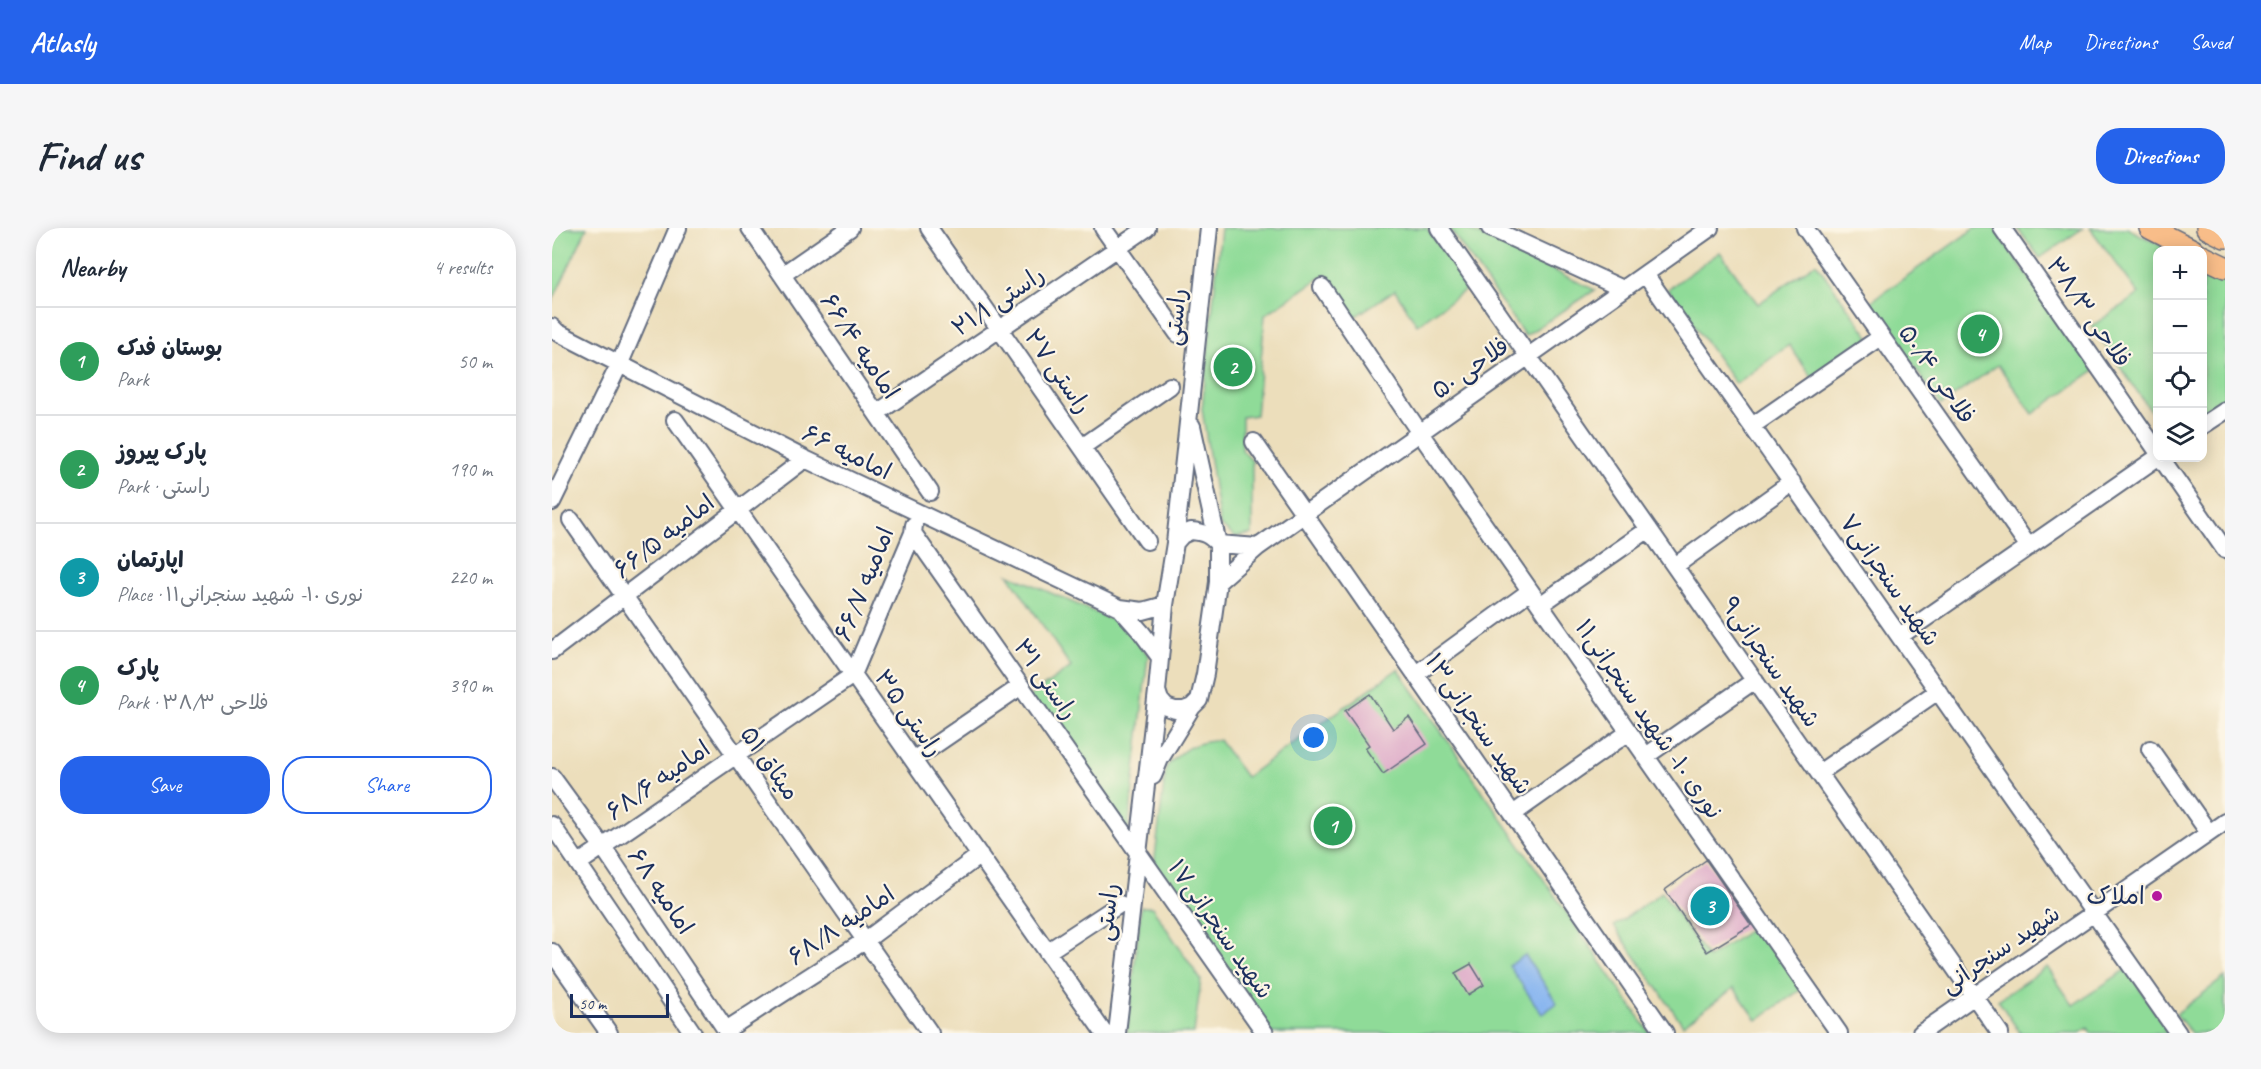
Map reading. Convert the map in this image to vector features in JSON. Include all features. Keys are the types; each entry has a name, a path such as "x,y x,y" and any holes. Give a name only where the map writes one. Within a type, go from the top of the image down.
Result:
{"main road":[{"path":"2150,228 2185,246"},
{"path":"2207,228 2225,237"},
{"path":"2207,258 2225,267"}],"street":[{"path":"552,502 620,363 678,228"},
{"name":"امامیه ۶۶/۴","path":"750,228 930,492"},
{"path":"782,275 850,228"},
{"name":"راستی ۲۷","path":"929,228 1147,541"},
{"path":"1103,228 1178,334"},
{"name":"راستی ۲۱/۱","path":"877,413 1147,228"},
{"name":"راستی","path":"1104,1032 1138,853 1209,228"},
{"name":"شهید سنجرانی۹","path":"1439,228 2000,1033"},
{"path":"1490,228 1623,290"},
{"name":"فلاحی ۵۰","path":"1218,582 1258,547 1710,228"},
{"name":"فلاحی ۵۰/۴","path":"1805,228 2029,548"},
{"name":"فلاحی ۳۸/۳","path":"2002,228 2153,447"},
{"name":"شهید سنجرانی۷","path":"1645,274 2178,1033"},
{"name":"نوری ۱۰- شهید سنجرانی۱۱","path":"1322,287 1420,433 1839,1033"},
{"name":"امامیه ۶۶","path":"554,331 805,459 1120,608"},
{"path":"1752,426 1881,337"},
{"path":"1082,447 1170,386"},
{"name":"راستی","path":"1145,796 1160,759 1192,707 1199,700 1218,582 1218,544 1189,411"},
{"path":"2207,423 2225,411"},
{"name":"راستی ۳۵","path":"675,420 1104,1032"},
{"name":"شهید سنجرانی۱۳","path":"1254,442 1665,1033"},
{"name":"امامیه ۶۶/۵","path":"552,651 805,459"},
{"path":"1900,636 2153,460"},
{"name":"فلاحی ۳۸/۳","path":"2163,462 2225,550"},
{"path":"1675,566 1791,482"},
{"name":"امامیه ۶۶/۷","path":"853,675 913,532 914,511"},
{"name":"میثاق ۵۱","path":"571,520 930,1033"},
{"path":"1540,605 1649,529"},
{"path":"1175,543 1182,535 1191,531 1211,536 1218,544 1258,547"},
{"name":"راستی ۳۱","path":"913,532 1138,853"},
{"path":"1416,674 1530,591"},
{"path":"1120,608 1143,611 1165,605"},
{"path":"1120,608 1159,656"},
{"name":"امامیه ۶۸/۶","path":"579,863 853,675"},
{"path":"1646,756 1755,680"},
{"path":"913,760 1022,686"},
{"path":"1157,691 1166,707 1175,710 1192,707"},
{"path":"1819,773 1938,691"},
{"path":"1513,814 1629,732"},
{"path":"2150,749 2209,833"},
{"name":"امامیه ۶۸","path":"552,777 603,847 727,1032"},
{"name":"شهید سنجرانی","path":"1921,1033 2225,822"},
{"path":"552,825 693,1033"},
{"name":"شهید سنجرانی۱۷","path":"1138,853 1265,1033"},
{"name":"امامیه ۶۸/۸","path":"727,1032 866,940 980,855"},
{"path":"1047,952 1120,904"},
{"path":"552,952 609,1033"}],"green space":[{"path":"552,228 587,228 552,302"},
{"path":"1221,228 1427,228 1468,288 1417,325 1395,290 1353,318 1326,274 1265,315 1256,415 1242,417 1242,450 1252,461 1252,534 1235,537 1220,525 1202,409"},
{"path":"1449,228 1465,228 1595,290 1525,336"},
{"path":"1975,228 1994,228 2095,370 2033,414 1998,365 1941,405 1869,303"},
{"path":"2017,228 2083,228 2040,258"},
{"path":"2090,228 2127,228 2162,246 2153,246 2153,414 2092,326 2139,294"},
{"path":"1720,252 1758,304 1816,263 1870,338 1813,379 1789,345 1736,384 1668,289"},
{"path":"2207,270 2225,279 2225,398 2207,411"},
{"path":"1008,574 1124,625 1148,655 1127,840 1028,698 1071,667"},
{"path":"1398,669 1650,1033 1263,1033 1153,874 1166,767 1190,747 1219,740 1246,777"},
{"path":"1662,892 1708,958 1763,921 1806,986 1757,1020 1734,988 1683,1025 1614,926"},
{"path":"1141,907 1152,907 1201,980 1194,1033 1127,1033"},
{"path":"2047,967 2073,1005 2127,969 2169,1033 2091,1033 2088,1028 2080,1033 2020,1033 1998,1000"},
{"path":"2225,977 2225,1033 2191,1033 2176,1014"}],"water":[{"path":"1525,955 1557,1003 1542,1014 1509,966"}],"building":[{"path":"1370,694 1393,729 1409,717 1427,744 1383,774 1365,748 1369,745 1345,711"},
{"path":"1706,860 1751,925 1707,952 1665,890"},
{"path":"1471,964 1484,985 1468,995 1455,973"}],"place":[{"name":"پارک","path":"1980,334"},
{"name":"پارک پیروز","path":"1233,367"},
{"name":"بوستان فدک","path":"1333,826"},
{"name":"املاک","path":"2157,896"},
{"name":"اپارتمان","path":"1710,906"}]}
